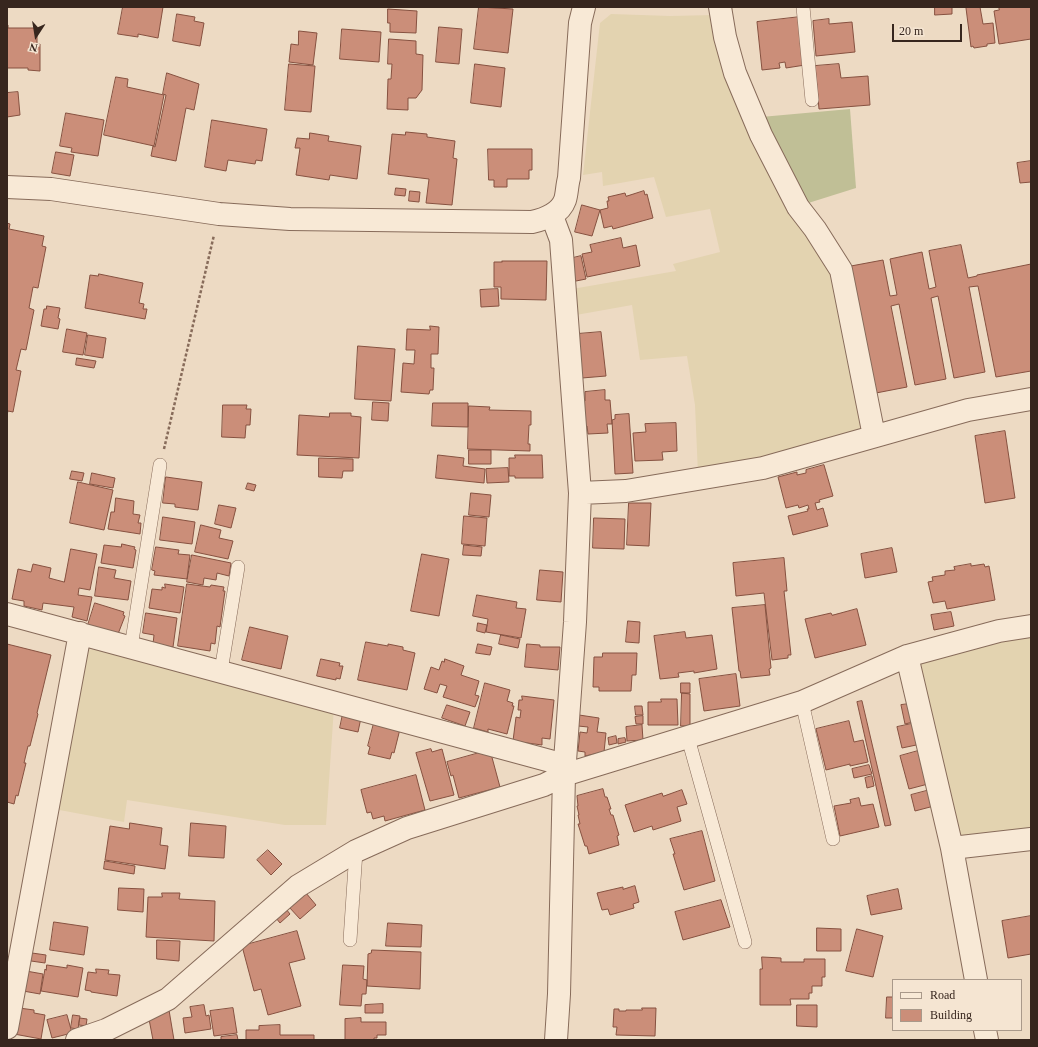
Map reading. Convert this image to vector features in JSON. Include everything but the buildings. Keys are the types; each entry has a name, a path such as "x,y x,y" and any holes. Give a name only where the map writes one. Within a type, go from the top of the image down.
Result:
{"street":[{"path":"7,187 51,189 219,214 290,219 532,222 552,216 559,210 565,200 580,23 583,7"},
{"path":"720,7 725,37 735,73 761,135 798,207 815,229 841,270 874,436"},
{"path":"552,216 561,240 580,494 575,622 565,770 559,994 556,1040"},
{"path":"580,494 626,491 763,468 968,410 1031,399"},
{"path":"7,614 221,671 565,770"},
{"path":"77,1040 106,1030 168,999 298,886 356,851 407,828 544,785 565,770 688,738 802,702 907,656 999,631 1031,626"},
{"path":"7,1028 80,633"},
{"path":"907,656 952,848 976,979"},
{"path":"952,848 1031,839"}],"lane":[{"path":"803,7 812,100"},
{"path":"130,647 160,465"},
{"path":"221,671 238,567"},
{"path":"802,702 833,839"},
{"path":"688,738 745,942"},
{"path":"350,940 356,851"}],"path":[{"path":"160,465 219,214"}],"shaded area":[{"path":"611,14 670,16 714,15 835,273 865,429 761,463 698,474 695,405 687,356 640,360 632,305 576,315 572,289 676,271 673,264 720,252 710,209 666,217 654,177 603,186 602,172 583,175 600,23"},
{"path":"1031,633 1031,829 962,837 957,833 920,669 921,662"},
{"path":"86,649 102,650 334,707 326,825 285,825 127,800 124,822 54,809"}],"green space":[{"path":"850,109 856,188 802,205 761,117"}]}
